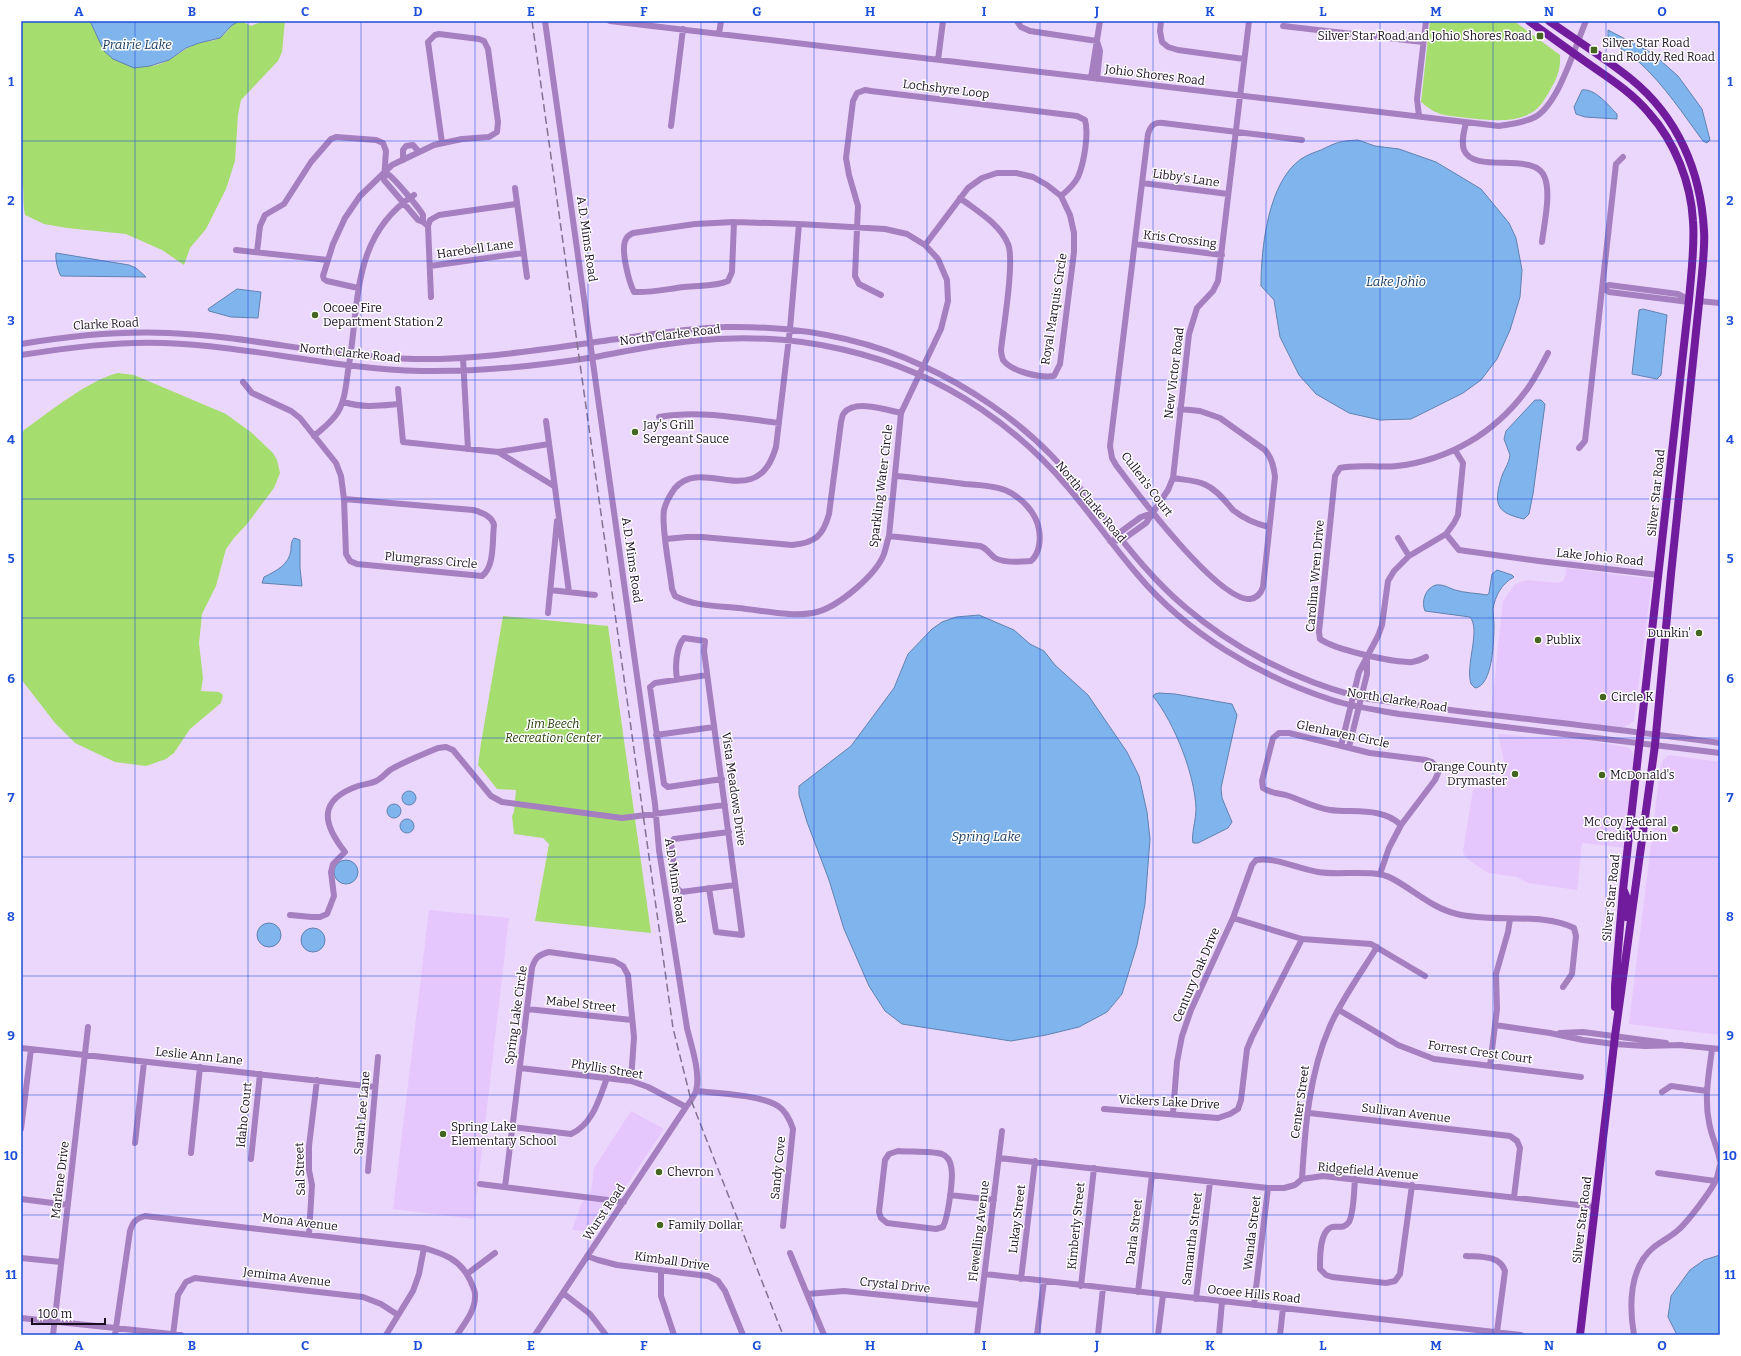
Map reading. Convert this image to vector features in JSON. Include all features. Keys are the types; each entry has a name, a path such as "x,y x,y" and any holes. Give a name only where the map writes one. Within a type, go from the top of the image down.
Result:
{"main road":[{"name":"Silver Star Road","path":"1529,21 1630,93 1650,113 1664,133 1676,156 1687,183 1693,221 1694,249 1689,301 1641,743 1623,890 1615,986 1615,1040"},
{"name":"Silver Star Road","path":"1548,21 1632,79 1666,116 1692,163 1700,193 1704,232 1702,274 1670,574 1655,745 1615,1040 1580,1335"},
{"path":"1693,221 1697,231 1693,288 1699,301"},
{"path":"1689,301 1693,307 1687,369 1691,371"},
{"path":"1669,481 1673,486 1666,560 1670,574"},
{"path":"1631,827 1633,839 1630,881 1636,891"},
{"path":"1623,890 1628,901 1624,942 1626,959"}],"street":[{"name":"A.D. Mims Road","path":"545,21 655,804 659,850 686,1028 697,1072 696,1091 691,1100"},
{"name":"Johio Shores Road","path":"610,21 1499,126 1517,124 1535,117 1548,105 1558,90 1586,21"},
{"path":"719,34 720,21"},
{"path":"938,60 943,21"},
{"path":"1017,21 1022,27 1030,32 1097,41"},
{"path":"1094,79 1100,51 1097,41 1100,21"},
{"path":"1161,21 1160,31 1162,42 1168,47 1178,50 1244,58"},
{"name":"New Victor Road","path":"1122,540 1146,523 1152,512 1162,501 1173,478 1189,334 1197,308 1213,291 1218,281 1249,21"},
{"path":"1419,116 1417,99 1426,21"},
{"path":"1283,26 1424,42"},
{"path":"671,126 683,29"},
{"path":"358,288 324,279 336,235 360,196 392,165 442,143 493,135 499,127 488,49 484,41 479,39 439,34 435,35 428,42 442,143"},
{"name":"Lochshyre Loop","path":"856,227 858,206 849,175 846,158 853,101 857,93 865,90 1077,116 1085,120 1087,128 1083,162 1078,177 1061,196"},
{"name":"Cullen's Court","path":"1180,409 1200,411 1220,418 1265,450 1274,466 1275,477 1263,587 1260,594 1252,599 1231,593 1213,578 1152,512 1116,465 1112,458 1110,446 1134,244 1150,126 1156,123 1235,133"},
{"path":"1466,123 1463,150 1468,157 1477,161 1529,165 1539,169 1545,177 1547,189 1542,242"},
{"path":"1235,133 1302,140"},
{"path":"257,252 262,220 270,212 284,204 305,171 331,139 340,136 380,141 385,145 384,180 418,220 426,224"},
{"path":"403,160 403,150 406,146 413,145 420,152"},
{"path":"1579,448 1585,441 1616,164 1623,157"},
{"path":"385,172 390,174 412,196 426,224 431,297"},
{"path":"925,245 968,188 982,178 997,173 1016,173 1033,177 1061,196"},
{"name":"Libby's Lane","path":"1142,183 1228,194"},
{"path":"515,188 527,277"},
{"path":"314,436 330,422 343,402 351,355 358,288 364,262 372,242 390,216 412,196"},
{"name":"Royal Marquis Circle","path":"960,198 995,225 1009,245 1011,262 1001,350 1003,359 1011,366 1029,374 1047,377 1054,376 1060,364 1074,252 1074,233 1070,215 1061,196"},
{"path":"426,224 432,218 439,215 516,204"},
{"path":"414,215 419,211"},
{"name":"Sparkling Water Circle","path":"734,222 732,272 728,281 721,284 685,287 645,293 634,292 629,282 624,245 626,238 633,232 695,224 734,222 800,224 885,229 907,234 925,245 938,259 947,280 948,301 941,329 901,413 888,536 884,554 876,568 860,585 837,602 816,612 792,614 691,603 676,596 672,589 664,510 669,496 678,485 690,479 704,477 737,480 751,479 763,472 771,462 776,447 779,423 800,224"},
{"path":"856,227 855,276 859,284 881,295"},
{"name":"Kris Crossing","path":"1134,244 1222,255"},
{"path":"236,250 328,260"},
{"name":"Harebell Lane","path":"430,266 524,253"},
{"path":"1603,287 1609,285 1646,293 1678,294 1689,301"},
{"path":"1699,301 1720,303"},
{"name":"North Clarke Road","path":"192,335 351,355 412,359 463,358 508,354 660,333 723,327 790,329 828,335 864,344 924,366 975,395 1001,412 1027,433 1064,469 1143,566 1167,591 1213,629 1245,650 1281,669 1361,698 1720,743"},
{"name":"Clarke Road","path":"21,344 57,338 102,334 169,333 192,335"},
{"name":"North Clarke Road","path":"191,344 349,365 401,370 464,370 536,364 592,357 694,340 758,338 788,340 830,346 864,354 902,367 952,392 981,409 1014,434 1065,484 1139,577 1160,599 1210,639 1241,660 1274,677 1306,691 1351,705 1399,714 1720,753"},
{"name":"Clarke Road","path":"21,355 116,344 191,344"},
{"path":"1341,746 1359,672 1378,636 1382,625 1388,582 1394,571 1409,556 1446,534 1458,515 1463,463 1455,450 1481,435 1507,414 1526,391 1548,353"},
{"path":"463,358 468,449"},
{"name":"Plumgrass Circle","path":"243,382 252,393 291,411 300,418 336,463 341,476 344,499 346,554 350,561 357,564 482,576 490,566 494,525 493,521 482,512 344,499"},
{"path":"398,389 403,442 498,452 549,444"},
{"path":"343,402 367,407 399,404"},
{"path":"666,539 686,536 792,545 807,544 818,536 825,528 829,514 841,422 844,413 852,407 860,405 901,413"},
{"path":"659,417 678,413 702,413 779,423"},
{"path":"546,420 569,592"},
{"name":"Carolina Wren Drive","path":"1367,655 1329,644 1320,639 1319,632 1335,476 1340,468 1349,466 1370,468 1425,462 1455,450"},
{"path":"498,452 554,486"},
{"path":"888,536 980,546 984,547 996,558 1002,560 1031,561 1036,558 1038,552 1040,533 1036,519 1023,502 1006,490 988,486 895,476"},
{"path":"1173,478 1194,481 1206,485 1217,492 1235,511 1245,518 1254,523 1269,527"},
{"path":"548,613 558,509"},
{"name":"New Victor Road","path":"1110,541 1141,517 1152,512"},
{"name":"Lake Johio Road","path":"1446,534 1459,550 1540,562 1659,575"},
{"path":"1398,538 1409,556"},
{"path":"1110,541 1122,540"},
{"path":"550,590 594,595"},
{"name":"Vista Meadows Drive","path":"677,679 676,672 680,643 684,638 705,641 704,651 707,675 742,935 716,932 709,888"},
{"path":"1367,655 1409,662 1418,661 1426,657"},
{"path":"1349,747 1367,674 1367,655"},
{"path":"1359,672 1367,674"},
{"path":"707,675 655,683 650,687 656,735 664,784 668,787 722,779"},
{"path":"656,735 714,727"},
{"name":"Glenhaven Circle","path":"1380,874 1389,848 1401,825 1435,780 1438,774 1437,767 1432,762 1426,760 1370,753 1289,733 1279,733 1274,738 1262,781 1263,788 1270,793 1288,796 1301,802 1324,808 1382,814 1394,818 1401,825"},
{"path":"290,915 320,917 327,914 331,907 334,896 331,872 333,864 345,852 333,837 329,825 328,811 333,800 358,786 378,780 391,769 438,748 446,747 453,750 490,796 502,802 622,818 725,805"},
{"path":"729,832 674,839 670,843 677,888 681,892 735,884"},
{"name":"Century Oak Drive","path":"1173,1113 1178,1062 1186,1023 1233,918 1252,865 1256,860 1265,859 1319,872 1380,874"},
{"path":"1380,874 1393,879 1436,906 1456,914 1476,918 1510,919 1566,924 1574,928 1576,936 1572,974 1563,987"},
{"path":"1233,918 1302,939 1371,944 1425,976"},
{"path":"1490,1066 1495,1025 1496,974 1508,932 1510,919"},
{"name":"Vickers Lake Drive","path":"1104,1109 1173,1113 1218,1118 1230,1114 1238,1109 1241,1100 1244,1069 1252,1037 1302,939"},
{"name":"Center Street","path":"1302,1180 1312,1080 1318,1056 1330,1025 1376,947"},
{"name":"Spring Lake Circle","path":"505,1187 532,968 535,960 540,954 549,952 614,961 623,966 628,975 634,1037 631,1081"},
{"name":"Mabel Street","path":"527,1009 632,1020"},
{"name":"Forrest Crest Court","path":"1339,1010 1398,1046 1434,1059 1581,1077"},
{"path":"1495,1025 1550,1033 1583,1032 1615,1040 1682,1045 1720,1050"},
{"name":"Marlene Drive","path":"53,1335 88,1027"},
{"name":"Leslie Ann Lane","path":"21,1048 375,1087"},
{"path":"1712,1048 1707,1091 1708,1121 1720,1156"},
{"path":"21,1129 31,1049"},
{"name":"Sarah Lee Lane","path":"368,1171 378,1057"},
{"path":"135,1143 144,1062"},
{"path":"191,1153 200,1067"},
{"name":"Phyllis Street","path":"520,1068 631,1081 648,1087 686,1107"},
{"name":"Idaho Court","path":"251,1159 260,1074"},
{"path":"512,1127 571,1134 579,1130 585,1125 594,1111 607,1078"},
{"name":"Sal Street","path":"309,1234 312,1186 309,1170 309,1146 317,1080"},
{"path":"1662,1092 1671,1086 1707,1091"},
{"name":"Sandy Cove","path":"696,1091 754,1098 778,1106 790,1118 793,1129 783,1226"},
{"name":"Wurst Road","path":"535,1335 691,1100"},
{"name":"Sullivan Avenue","path":"1309,1113 1510,1136 1517,1141 1520,1148 1514,1197"},
{"name":"Flewelling Avenue","path":"977,1335 1002,1130"},
{"path":"898,1152 942,1154 949,1160 952,1167 950,1195 947,1220 943,1227 936,1229 887,1223 881,1218 879,1212 885,1160 889,1154 898,1152"},
{"name":"Ridgefield Avenue","path":"999,1158 1268,1188 1288,1187 1295,1185 1302,1180 1323,1176 1596,1207"},
{"name":"Lukay Street","path":"1022,1279 1035,1162"},
{"path":"1634,1335 1630,1315 1632,1292 1636,1274 1644,1258 1654,1247 1678,1231 1715,1181 1720,1165"},
{"name":"Kimberly Street","path":"1081,1286 1094,1168"},
{"path":"1658,1173 1715,1181"},
{"name":"Darla Street","path":"1138,1292 1152,1175"},
{"path":"1355,1179 1351,1216 1348,1223 1342,1228 1333,1227 1326,1230 1323,1236 1320,1269 1326,1275 1332,1277 1386,1283 1395,1281 1400,1274 1412,1185"},
{"name":"Samantha Street","path":"1196,1299 1210,1182"},
{"path":"480,1184 624,1202"},
{"name":"Wanda Street","path":"1254,1305 1268,1188"},
{"path":"950,1195 994,1200"},
{"path":"21,1200 68,1205"},
{"name":"Mona Avenue","path":"116,1332 130,1231 132,1224 136,1219 145,1216 424,1248 445,1254 459,1263 467,1274 476,1297 471,1312 457,1335"},
{"path":"386,1335 413,1292 419,1274 424,1248"},
{"path":"790,1253 824,1335"},
{"path":"467,1274 495,1254"},
{"name":"Kimball Drive","path":"587,1256 617,1265 708,1276 718,1281 725,1291 743,1335"},
{"path":"1466,1256 1497,1259 1503,1264 1505,1271 1497,1332"},
{"path":"21,1258 62,1262"},
{"path":"661,1270 661,1296 674,1335"},
{"name":"Ocoee Hills Road","path":"985,1274 1522,1335"},
{"name":"Jemima Avenue","path":"173,1335 178,1295 186,1282 195,1278 363,1297 381,1304 398,1315"},
{"path":"1038,1335 1044,1281"},
{"path":"1098,1335 1103,1288"},
{"name":"Crystal Drive","path":"807,1294 844,1290 980,1305"},
{"path":"562,1293 590,1314 606,1335"},
{"path":"1158,1335 1163,1295"},
{"path":"1219,1335 1222,1302"},
{"path":"1280,1335 1283,1308"},
{"path":"21,1318 55,1321 116,1332 181,1335"}],"shaded area":[{"path":"1565,568 1652,579 1634,721 1620,728 1491,712 1503,601 1515,584 1526,580 1559,583 1564,580 1566,574"},
{"path":"1498,734 1529,737 1567,737 1627,747 1632,751 1634,757 1625,848 1582,843 1577,890 1528,883 1517,877 1488,873 1466,858 1463,851 1473,790 1475,788 1495,789 1502,782 1504,761"},
{"path":"1669,755 1720,762 1720,1035 1629,1024 1660,770 1663,760"},
{"name":"Spring Lake Elementary School","path":"429,910 509,918 474,1219 393,1209"},
{"path":"631,1111 664,1129 596,1232 572,1230 582,1202 591,1191 594,1168"}],"green space":[{"path":"21,21 90,21 104,51 151,66 158,65 198,43 217,39 224,35 236,22 244,22 251,26 263,21 285,21 282,52 278,61 241,100 238,115 235,161 226,189 206,229 190,248 184,265 162,250 126,234 44,224 25,215 21,176"},
{"path":"1430,21 1514,21 1560,55 1557,78 1543,101 1535,110 1517,118 1507,120 1486,120 1448,116 1437,113 1421,102"},
{"path":"118,373 134,375 226,414 252,433 273,453 277,460 280,473 274,488 226,549 216,586 202,614 199,643 203,678 201,691 219,692 223,695 221,703 190,729 174,753 166,759 146,766 115,762 75,743 55,723 21,679 21,435 24,430 82,389"},
{"name":"Jim Beech Recreation Center","path":"503,616 608,626 651,933 535,921 549,844 543,838 514,834 512,816 514,812 516,790 497,789 478,765"}],"water":[{"name":"Prairie Lake","path":"90,21 239,21 231,26 220,38 186,48 169,60 150,66 134,68 113,59 104,51"},
{"path":"1608,30 1652,53 1678,76 1702,109 1710,140 1707,143 1703,141 1658,81 1636,60 1608,39"},
{"path":"1582,90 1592,92 1601,98 1617,114 1617,119 1585,117 1576,114 1574,107"},
{"name":"Lake Johio","path":"1358,140 1375,146 1399,149 1436,162 1481,189 1509,223 1516,238 1522,270 1520,297 1510,330 1497,359 1481,380 1463,393 1411,419 1380,420 1349,413 1316,394 1299,375 1280,337 1274,300 1261,286 1265,235 1274,199 1281,183 1290,170 1301,159 1339,142"},
{"path":"56,253 129,265 136,268 146,277 61,276 57,265"},
{"path":"237,289 261,292 258,318 231,317 209,311 208,309"},
{"path":"1643,309 1667,315 1661,375 1657,379 1632,374 1639,310"},
{"path":"1535,400 1541,400 1545,404 1533,494 1529,514 1524,519 1515,517 1503,511 1498,502 1498,496 1501,479 1510,455 1504,439 1506,431"},
{"path":"294,538 300,540 300,568 302,586 262,583 264,577 277,570 288,560"},
{"path":"1497,570 1514,577 1503,586 1495,599 1493,609 1493,651 1489,671 1486,679 1481,685 1475,688 1471,684 1470,676 1474,630 1470,617 1425,611 1423,604 1429,589 1436,585 1463,592 1487,595 1489,593 1492,574"},
{"name":"Spring Lake","path":"979,615 1014,630 1030,644 1044,651 1055,665 1088,695 1127,752 1139,776 1147,812 1150,839 1145,904 1137,945 1122,994 1107,1012 1079,1027 1011,1041 902,1024 885,1011 869,986 844,929 829,880 807,822 799,795 799,786 851,746 894,688 908,654 932,629 942,622 956,617"},
{"path":"1159,693 1175,694 1232,704 1237,715 1221,788 1222,798 1232,822 1228,828 1198,843 1193,843 1196,809 1192,781 1176,735 1153,696"},
{"path":"406,791 412,791 416,795 416,801 412,805 406,805 402,801 402,795"},
{"path":"391,804 397,804 401,808 401,814 397,818 391,818 387,814 387,808"},
{"path":"404,819 410,819 414,823 414,829 410,833 404,833 400,829 400,823"},
{"path":"346,860 354,864 358,872 354,880 346,884 338,880 334,872 338,864"},
{"path":"269,923 277,927 281,935 277,943 269,947 261,943 257,935 261,927"},
{"path":"313,928 321,932 325,940 321,948 313,952 305,948 301,940 305,932"},
{"path":"1720,1255 1720,1335 1677,1335 1668,1317 1671,1296 1690,1270 1704,1260"}],"railway":[{"path":"532,21 673,1028 691,1100 783,1335"}],"place":[{"name":"Silver Star Road and Johio Shores Road","path":"1540,36"},
{"name":"Silver Star Road and Roddy Red Road","path":"1594,50"},
{"name":"Ocoee Fire Department Station 2","path":"315,315"},
{"name":"Jay's Grill Sergeant Sauce","path":"635,432"},
{"name":"Dunkin'","path":"1699,633"},
{"name":"Publix","path":"1538,640"},
{"name":"Circle K","path":"1603,697"},
{"name":"Orange County Drymaster","path":"1515,774"},
{"name":"McDonald's","path":"1602,775"},
{"name":"Mc Coy Federal Credit Union","path":"1675,829"},
{"name":"Spring Lake Elementary School","path":"443,1134"},
{"name":"Chevron","path":"659,1172"},
{"name":"Family Dollar","path":"660,1225"}]}
